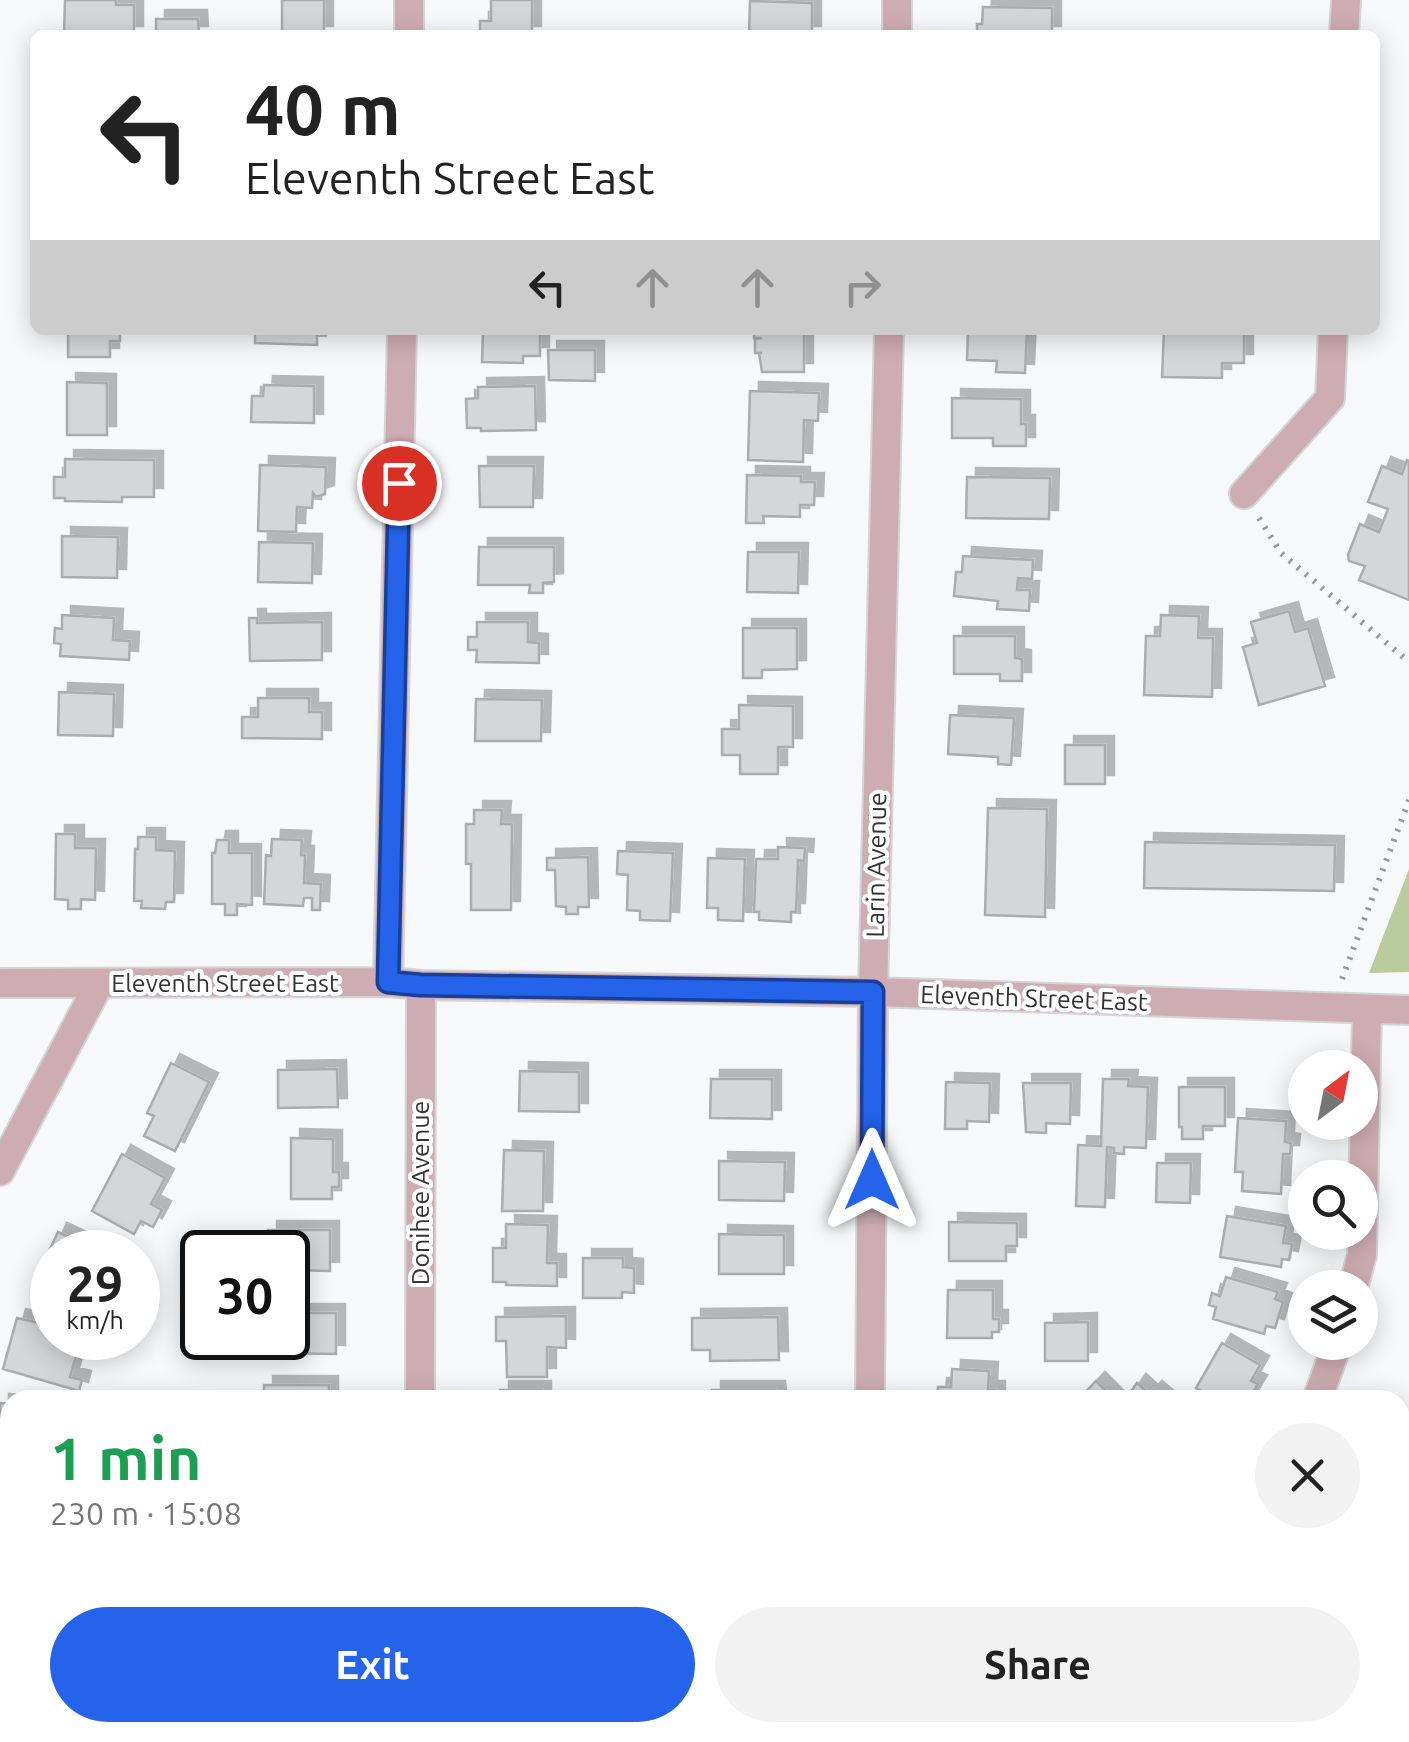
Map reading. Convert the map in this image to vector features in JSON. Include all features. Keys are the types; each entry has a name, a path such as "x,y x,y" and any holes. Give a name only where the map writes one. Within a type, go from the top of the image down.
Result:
{"street":[{"path":"408,30 409,0"},
{"path":"896,30 898,0"},
{"path":"1344,30 1346,0"},
{"path":"388,982 402,335"},
{"name":"Larin Avenue","path":"870,1390 873,992 889,335"},
{"path":"1244,494 1330,398 1333,335"},
{"name":"Eleventh Street East","path":"0,983 388,982 873,992 1409,1010"},
{"path":"0,1171 99,984"},
{"name":"Donihee Avenue","path":"420,985 420,1390"},
{"path":"1358,1270 1362,1255 1367,1010"},
{"path":"1321,1390 1331,1360"}],"path":[{"path":"1244,494 1282,553 1409,662"},
{"path":"1331,1008 1409,800"}],"green space":[{"path":"1409,869 1409,972 1369,973"}],"building":[{"path":"65,0 116,0 116,5 134,5 134,30 64,30"},
{"path":"282,0 324,0 324,30 282,30"},
{"path":"491,0 532,0 532,30 480,30 480,21 491,21"},
{"path":"750,1 812,3 812,30 749,30"},
{"path":"983,7 1052,8 1052,30 977,30 977,24 982,24"},
{"path":"156,19 198,19 199,30 156,30"},
{"path":"68,335 120,335 120,341 110,341 110,357 68,357"},
{"path":"255,335 317,335 317,345 255,343"},
{"path":"483,335 540,335 540,356 523,356 523,363 482,362"},
{"path":"804,335 804,372 762,372 755,339 762,338 754,338"},
{"path":"968,335 1027,335 1025,373 996,372 997,361 967,360"},
{"path":"1164,335 1244,335 1244,363 1222,363 1222,378 1162,377"},
{"path":"548,350 595,350 595,381 549,380"},
{"path":"67,382 107,383 107,435 67,435"},
{"path":"264,385 314,386 314,423 251,422 252,396 263,396"},
{"path":"535,386 536,430 467,428 466,399 478,398 478,387"},
{"path":"750,391 819,393 818,421 804,420 803,462 748,460"},
{"path":"952,398 1021,399 1026,446 993,446 993,438 952,438"},
{"path":"65,459 154,460 154,497 122,497 122,502 54,498 54,477 65,477"},
{"path":"1407,460 1409,600 1359,580 1365,566 1349,561 1348,555 1360,524 1379,532 1388,509 1368,502 1382,466 1402,474"},
{"path":"260,465 326,467 325,494 316,497 313,493 312,508 297,507 296,532 258,531"},
{"path":"479,466 534,466 533,507 480,507"},
{"path":"747,475 801,476 801,482 815,482 814,505 800,505 800,517 763,516 764,523 746,523"},
{"path":"967,477 1050,478 1049,519 966,518"},
{"path":"62,536 118,537 117,578 62,577"},
{"path":"259,542 313,543 312,583 258,582"},
{"path":"479,547 554,547 554,582 543,583 543,593 529,593 530,585 478,585"},
{"path":"748,552 799,552 798,593 747,592"},
{"path":"963,556 1033,560 1032,579 1018,578 1017,590 1030,590 1029,611 997,609 998,601 954,596 956,572 962,572"},
{"path":"1289,611 1295,632 1308,628 1325,686 1259,705 1243,647 1257,643 1251,622"},
{"path":"62,615 114,618 113,640 130,641 129,660 60,656 61,644 54,643 55,628 62,629"},
{"path":"1161,615 1199,616 1198,638 1213,638 1212,697 1144,695 1146,636 1160,636"},
{"path":"249,618 257,618 257,623 322,622 322,660 250,661"},
{"path":"477,622 528,622 528,642 539,643 539,663 476,662 477,650 468,650 468,637 477,637"},
{"path":"743,628 797,628 797,669 762,670 762,678 743,678"},
{"path":"954,636 1015,636 1015,658 1022,659 1022,681 1000,681 1000,674 954,674"},
{"path":"59,692 114,694 113,736 58,735"},
{"path":"258,698 309,698 309,712 322,712 322,739 242,738 242,717 258,717"},
{"path":"476,699 542,700 541,741 475,741"},
{"path":"739,705 793,706 793,747 778,747 778,774 740,774 740,755 722,755 722,729 739,729"},
{"path":"950,715 1014,718 1011,765 998,764 998,757 948,754"},
{"path":"1065,745 1105,745 1105,784 1065,784"},
{"path":"988,808 1047,809 1045,917 985,915"},
{"path":"474,810 502,810 501,824 512,824 511,910 471,910 466,824 474,824"},
{"path":"56,834 75,834 75,848 96,848 95,900 81,899 81,909 68,909 68,900 55,899"},
{"path":"138,837 156,837 156,850 175,851 174,902 166,902 165,909 141,908 142,901 134,901"},
{"path":"272,839 302,840 304,883 321,884 320,910 312,910 312,898 304,898 303,906 264,904 266,855 271,856"},
{"path":"217,840 229,840 229,853 252,853 252,905 237,904 237,915 225,915 225,904 212,904 212,853"},
{"path":"1145,842 1335,845 1334,891 1144,888"},
{"path":"778,847 805,848 804,861 798,860 796,912 791,912 791,922 759,920 759,912 754,912 756,859 778,859"},
{"path":"618,851 673,853 670,921 640,920 640,911 627,910 628,875 617,874"},
{"path":"588,857 589,907 578,907 578,914 566,914 566,907 556,906 555,870 547,870 547,858"},
{"path":"708,858 745,859 743,921 718,920 718,908 707,908"},
{"path":"171,1063 209,1082 175,1151 144,1136 154,1116 147,1113"},
{"path":"337,1069 338,1107 278,1108 278,1070"},
{"path":"520,1071 579,1072 579,1112 519,1111"},
{"path":"711,1079 772,1079 772,1119 710,1118"},
{"path":"1103,1079 1129,1079 1128,1086 1148,1087 1146,1148 1124,1147 1124,1154 1107,1147 1105,1207 1076,1206 1078,1145 1101,1146"},
{"path":"946,1082 990,1083 989,1122 967,1121 967,1129 945,1129"},
{"path":"1023,1083 1071,1083 1070,1124 1046,1123 1046,1133 1026,1132"},
{"path":"1179,1087 1225,1087 1225,1126 1203,1126 1203,1139 1182,1139"},
{"path":"1238,1118 1286,1121 1285,1142 1291,1143 1290,1154 1283,1154 1281,1194 1242,1191 1243,1172 1235,1172"},
{"path":"291,1138 333,1139 333,1172 339,1172 339,1187 332,1187 332,1199 291,1199"},
{"path":"504,1150 544,1151 543,1211 502,1211"},
{"path":"122,1154 165,1178 151,1204 162,1210 153,1227 141,1221 136,1230 127,1230 92,1211"},
{"path":"719,1161 785,1162 784,1201 719,1200"},
{"path":"1157,1163 1191,1163 1190,1203 1156,1202"},
{"path":"1227,1216 1286,1226 1283,1243 1291,1250 1289,1260 1282,1259 1281,1267 1220,1257"},
{"path":"949,1222 1017,1223 1017,1246 1006,1246 1006,1261 949,1261"},
{"path":"506,1224 548,1225 547,1263 557,1263 557,1286 493,1282 493,1248 506,1248"},
{"path":"310,1230 330,1230 330,1271 310,1271"},
{"path":"719,1234 784,1235 784,1274 719,1274"},
{"path":"583,1258 623,1258 623,1267 634,1268 634,1293 622,1292 622,1298 583,1298"},
{"path":"1226,1277 1278,1292 1275,1299 1283,1302 1275,1328 1266,1326 1264,1334 1213,1319 1216,1307 1209,1305 1212,1293 1220,1296"},
{"path":"948,1290 993,1290 993,1319 999,1319 999,1332 992,1332 992,1338 947,1338"},
{"path":"310,1313 336,1313 336,1354 310,1354"},
{"path":"566,1316 566,1348 547,1347 547,1377 507,1377 506,1341 496,1341 496,1317"},
{"path":"778,1317 779,1360 710,1361 710,1350 692,1350 692,1318"},
{"path":"17,1318 30,1321 30,1360 75,1360 70,1377 82,1380 79,1390 3,1369"},
{"path":"1088,1322 1088,1361 1045,1361 1045,1323"},
{"path":"1222,1343 1260,1365 1251,1381 1258,1384 1254,1390 1196,1388"},
{"path":"952,1369 989,1371 988,1390 938,1390 951,1387"},
{"path":"1096,1381 1105,1390 1087,1390"},
{"path":"264,1385 329,1385 329,1390 264,1390"}],"route":[{"path":"399,483 388,982 873,992 872,1180"}]}
